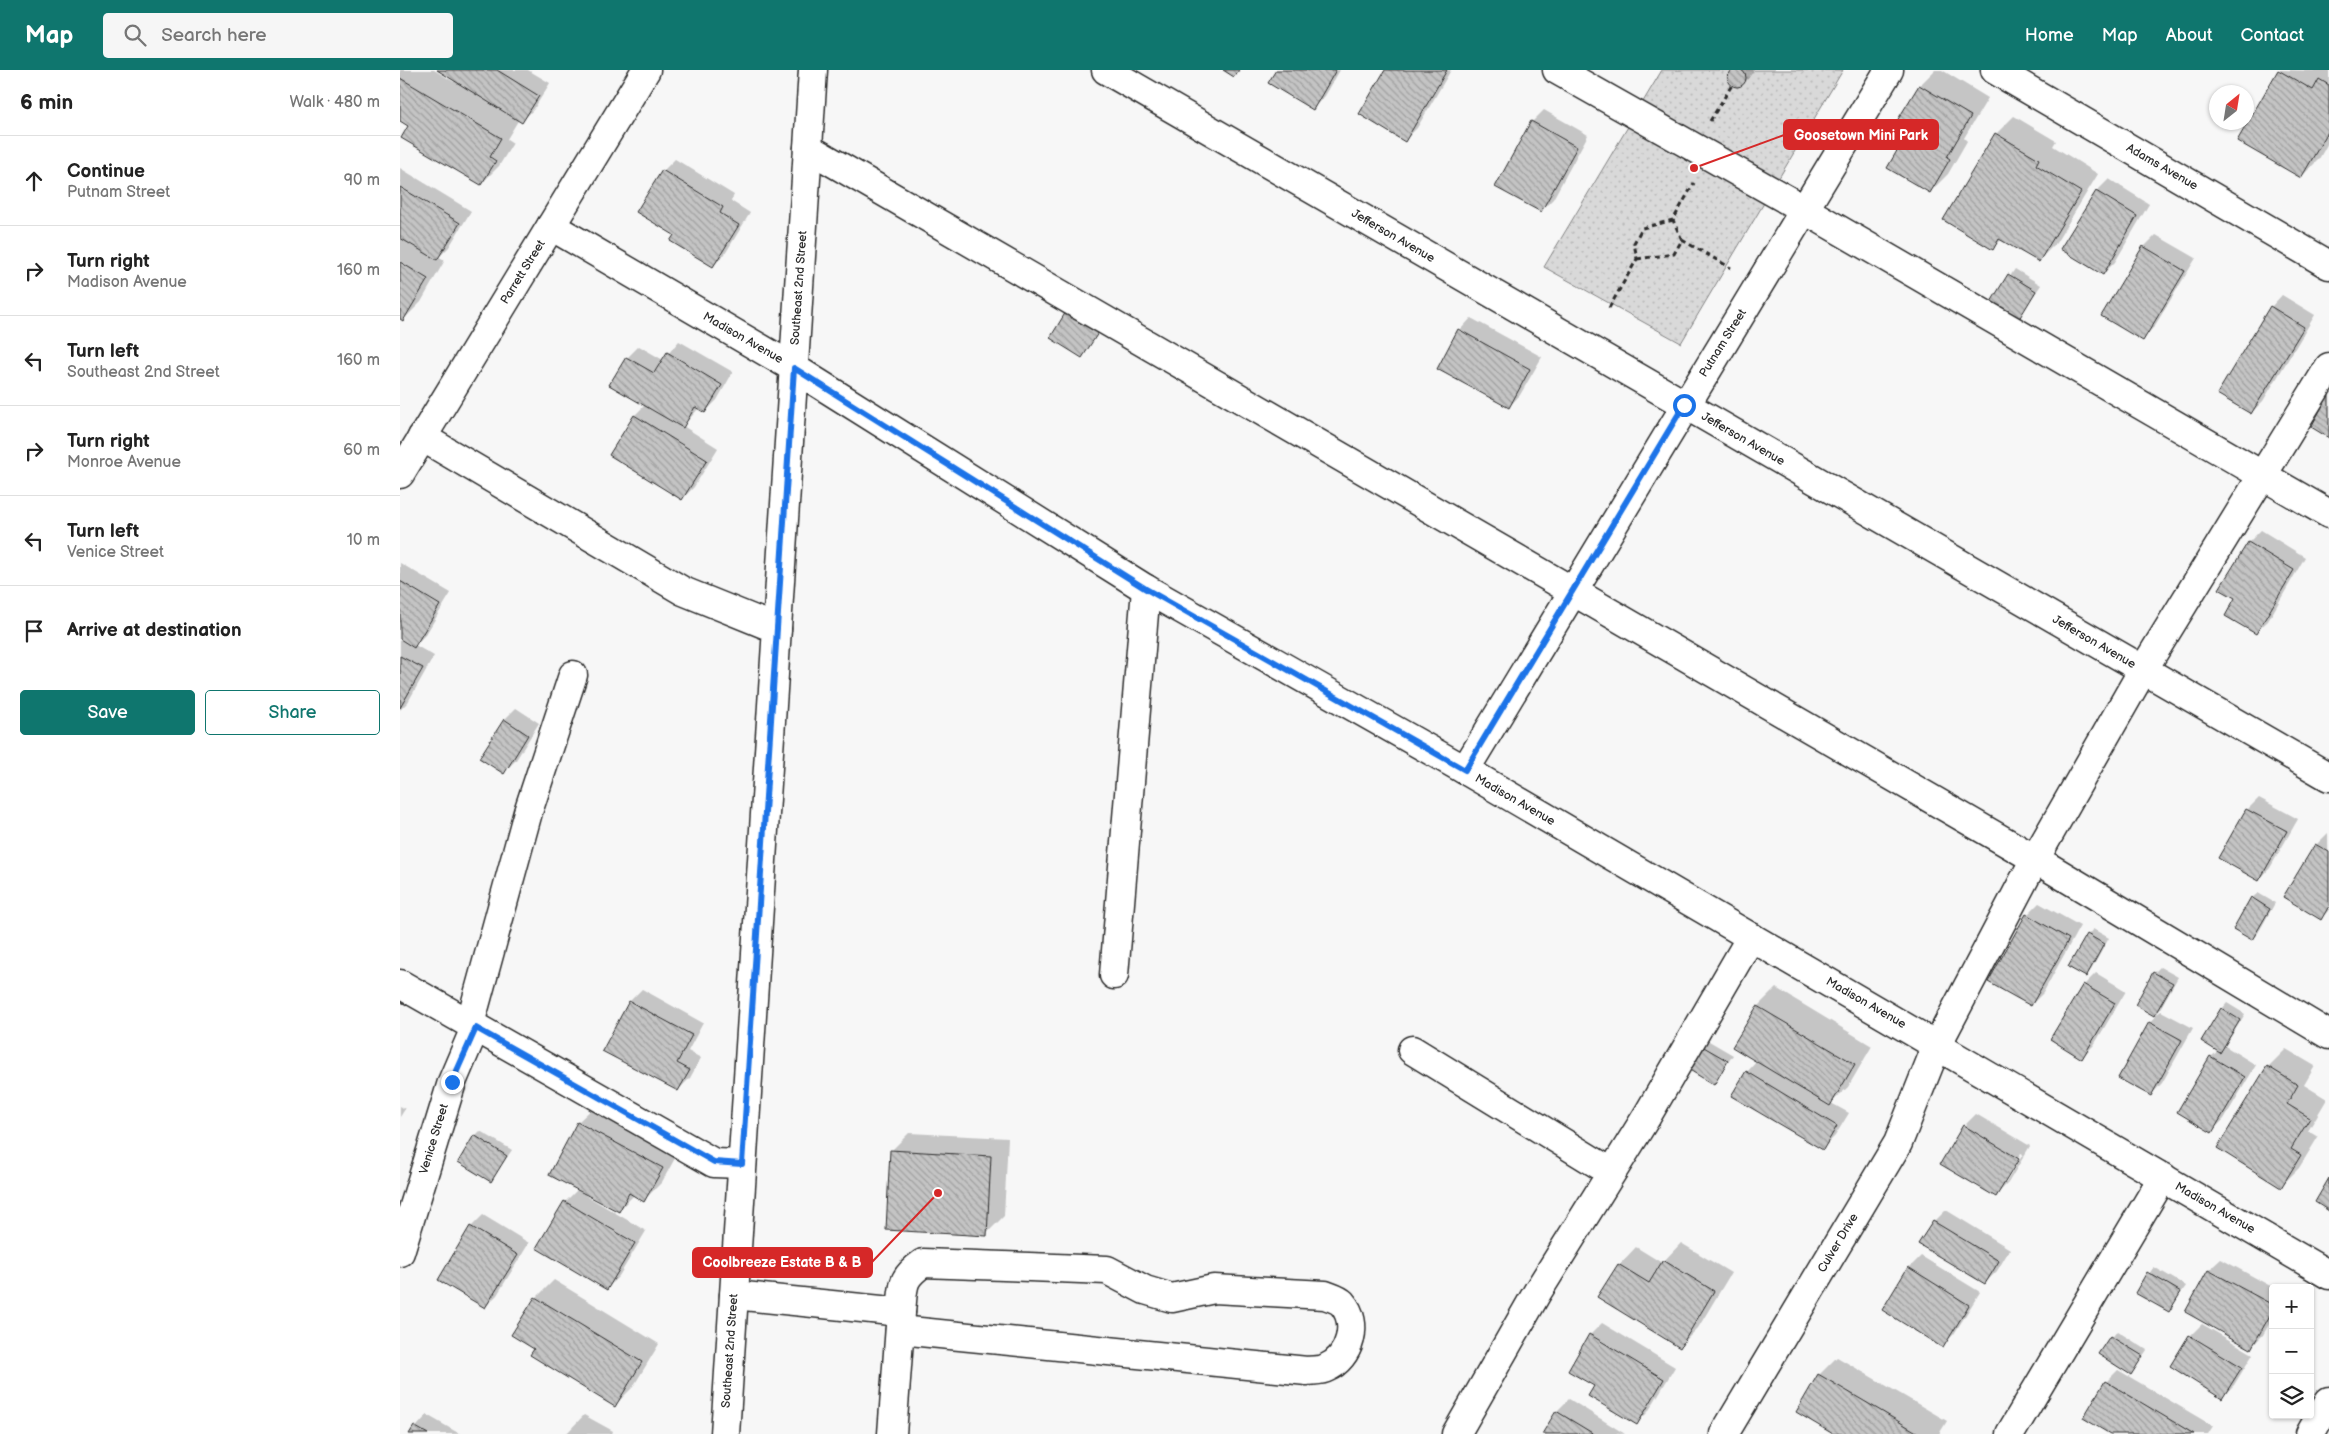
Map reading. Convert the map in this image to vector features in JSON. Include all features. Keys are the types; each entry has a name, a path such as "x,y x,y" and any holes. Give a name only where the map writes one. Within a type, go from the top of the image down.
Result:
{"street":[{"name":"Parrett Street","path":"400,474 646,70"},
{"name":"Southeast 2nd Street","path":"725,1434 813,70"},
{"name":"Jefferson Avenue","path":"1106,70 2329,777"},
{"path":"1557,70 1805,210 2329,514"},
{"name":"Putnam Street","path":"1465,770 1684,405 1889,70"},
{"name":"Adams Avenue","path":"1995,70 2329,265"},
{"path":"808,148 2035,859 2329,1035"},
{"name":"Madison Avenue","path":"551,226 794,368 1146,589 1465,770 2329,1275"},
{"name":"Culver Drive","path":"1724,1434 1898,1143 1937,1045 2035,859 2143,670 2329,367"},
{"path":"422,437 683,591 777,629"},
{"path":"1114,975 1146,589"},
{"name":"Venice Street","path":"400,1252 452,1082 473,1026 528,812 573,675"},
{"path":"1456,1434 1611,1172 1647,1116 1751,937"},
{"path":"400,984 714,1162 742,1164"},
{"path":"1412,1050 1611,1172"},
{"path":"2010,1434 2163,1177"},
{"path":"734,1295 900,1321 1307,1371 1326,1369 1340,1359 1350,1345 1351,1317 1342,1302 1325,1295 1214,1289 1172,1298 1145,1290 1107,1270 923,1263 911,1271 905,1279 900,1321 892,1434"},
{"path":"2310,1434 2329,1401"}],"path":[{"path":"1706,127 1732,85"},
{"path":"1609,308 1637,260 1634,243 1642,228 1672,220 1696,181"},
{"path":"1672,220 1682,240 1731,268"},
{"path":"1637,260 1674,254 1682,240"}],"shaded area":[{"path":"1662,70 1843,70 1681,343 1544,267"}],"building":[{"path":"1733,69 1741,69 1746,74 1744,85 1733,87 1728,82 1728,74"},
{"path":"437,70 497,70 539,96 522,123"},
{"path":"1223,70 1239,70 1234,77"},
{"path":"1276,70 1336,70 1313,110 1268,83"},
{"path":"1385,70 1447,70 1405,142 1359,114"},
{"path":"2278,70 2313,90 2319,79 2329,85 2329,130 2301,178 2237,141 2243,130 2254,130 2254,112"},
{"path":"400,78 501,138 490,157 496,161 481,185 401,138 408,126 400,121"},
{"path":"1919,85 1971,116 1947,157 1950,159 1930,193 1887,168 1902,142 1889,134"},
{"path":"1531,121 1577,147 1541,212 1495,187"},
{"path":"1995,133 2039,159 2036,165 2081,192 2039,262 1999,239 1993,250 1943,220"},
{"path":"662,170 723,207 720,213 739,225 713,267 670,241 674,235 636,212"},
{"path":"400,187 460,223 437,260 400,238"},
{"path":"2096,191 2137,216 2103,275 2060,249"},
{"path":"2143,246 2185,271 2143,341 2101,316"},
{"path":"400,262 428,279 403,321 400,319"},
{"path":"2008,274 2036,291 2019,319 1991,302"},
{"path":"2270,306 2304,327 2251,414 2217,394"},
{"path":"1067,310 1100,330 1082,358 1050,338"},
{"path":"1458,329 1530,369 1509,408 1437,369"},
{"path":"667,352 722,385 705,413 695,407 683,428 609,385 626,357 654,373"},
{"path":"2329,394 2329,438 2311,427"},
{"path":"634,415 707,460 682,500 609,455"},
{"path":"2248,542 2294,570 2256,634 2225,616 2235,598 2219,589"},
{"path":"400,581 440,605 414,648 400,639"},
{"path":"400,656 423,668 400,708"},
{"path":"504,719 528,735 504,774 479,758"},
{"path":"2246,809 2287,831 2259,881 2218,858"},
{"path":"2315,844 2329,852 2329,906 2321,920 2283,897"},
{"path":"2251,897 2270,909 2252,940 2233,929"},
{"path":"2026,914 2069,939 2031,1006 1988,982"},
{"path":"2087,934 2104,944 2086,977 2068,967"},
{"path":"2153,972 2173,983 2154,1016 2135,1005"},
{"path":"2083,984 2115,1003 2082,1059 2050,1039"},
{"path":"629,1001 692,1035 677,1063 690,1070 678,1091 602,1051"},
{"path":"1757,1006 1855,1064 1830,1106 1732,1047"},
{"path":"2221,1008 2240,1020 2220,1053 2201,1041"},
{"path":"2149,1022 2182,1040 2151,1096 2118,1078"},
{"path":"1702,1046 1728,1061 1714,1085 1688,1069"},
{"path":"2210,1056 2245,1077 2212,1133 2177,1112"},
{"path":"2267,1066 2298,1085 2287,1104 2310,1118 2291,1149 2301,1155 2281,1188 2217,1148"},
{"path":"1746,1071 1837,1126 1823,1150 1731,1096"},
{"path":"577,1122 663,1168 644,1202 629,1193 619,1212 549,1175"},
{"path":"1963,1125 2019,1159 1996,1197 1940,1164"},
{"path":"474,1135 507,1156 491,1182 458,1162"},
{"path":"890,1150 991,1156 987,1236 886,1230"},
{"path":"2329,1178 2329,1211 2315,1202"},
{"path":"564,1201 635,1243 607,1290 536,1248"},
{"path":"1933,1221 1999,1261 1985,1284 1918,1244"},
{"path":"470,1226 518,1255 485,1308 438,1280"},
{"path":"1663,1260 1714,1291 1680,1348 1597,1297 1618,1264 1649,1283"},
{"path":"1908,1267 1969,1305 1943,1348 1882,1310"},
{"path":"2208,1270 2269,1303 2269,1317 2251,1349 2185,1312"},
{"path":"2147,1272 2181,1292 2169,1312 2135,1293"},
{"path":"535,1297 642,1362 615,1407 530,1355 534,1349 511,1335"},
{"path":"1589,1334 1664,1379 1637,1425 1588,1396 1594,1386 1568,1371"},
{"path":"2189,1335 2242,1367 2222,1399 2170,1366"},
{"path":"2110,1336 2143,1356 2131,1375 2098,1354"},
{"path":"1818,1374 1920,1434 1833,1434 1796,1412"},
{"path":"2105,1381 2194,1434 2110,1434 2083,1418"},
{"path":"1556,1411 1594,1434 1542,1434"},
{"path":"414,1426 428,1434 409,1434"}],"place":[{"name":"Goosetown Mini Park","path":"1694,168"},
{"name":"Coolbreeze Estate B & B","path":"938,1193"}],"route":[{"path":"452,1082 476,1028 714,1162 742,1164 794,368 1146,589 1465,770 1684,405"}]}
